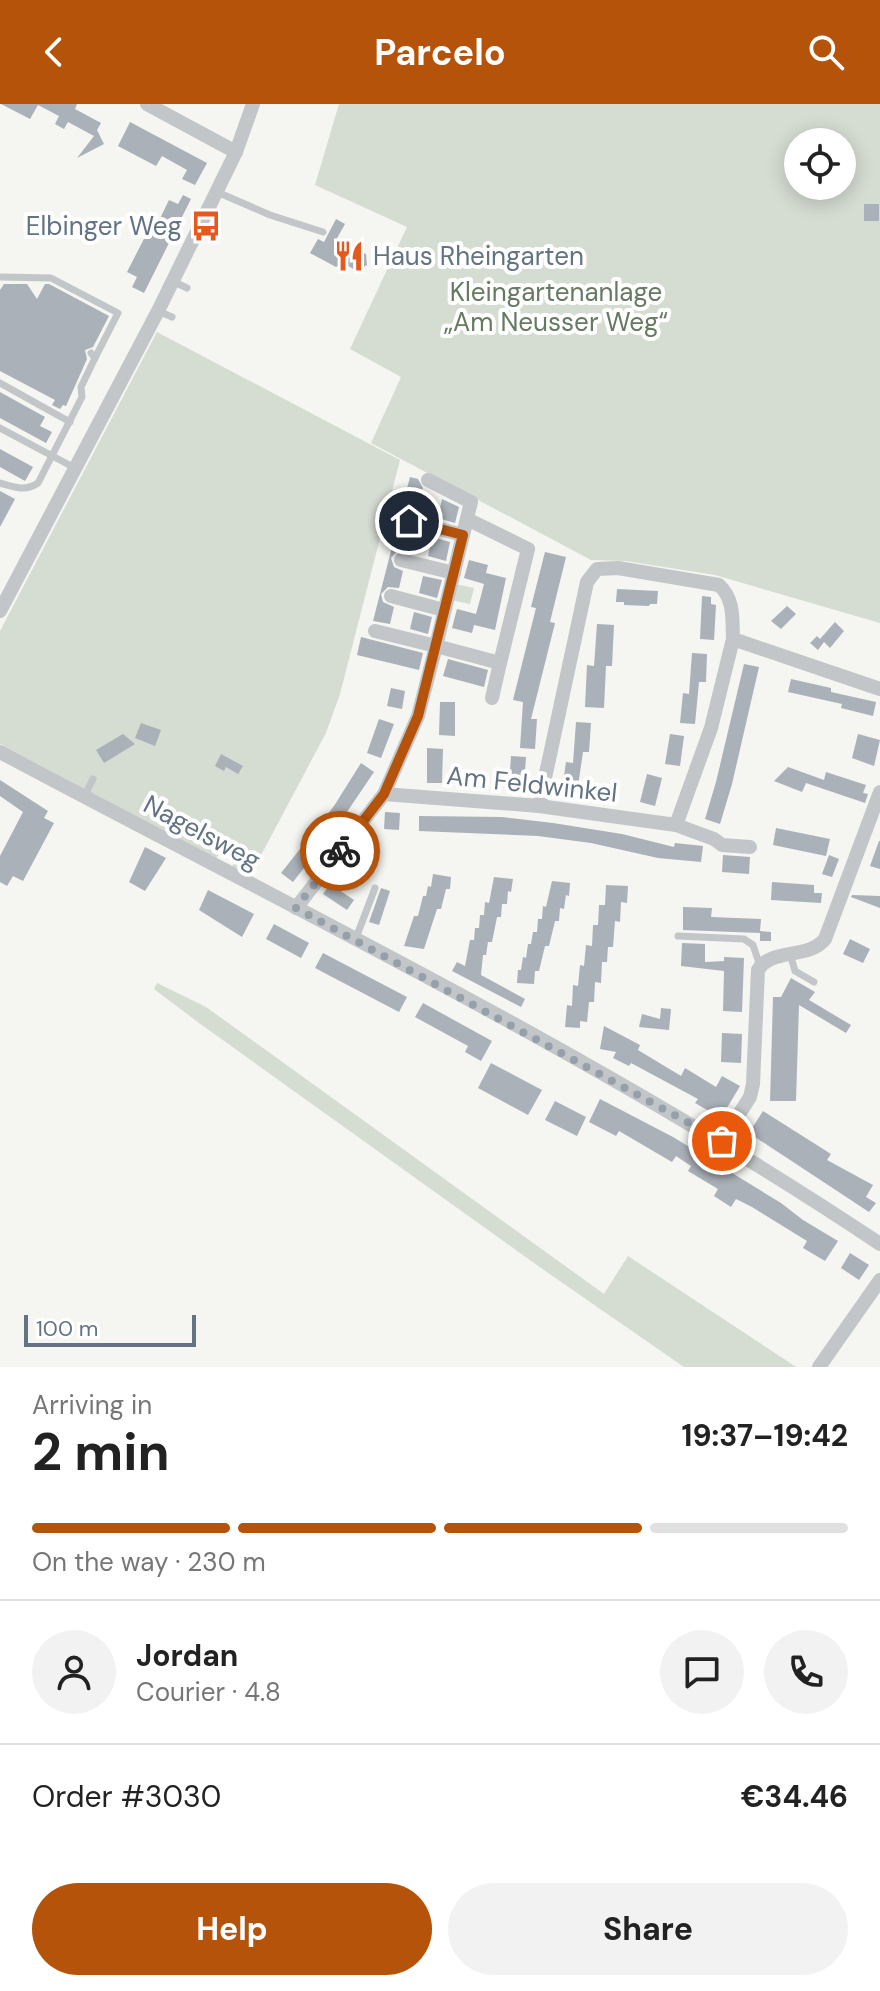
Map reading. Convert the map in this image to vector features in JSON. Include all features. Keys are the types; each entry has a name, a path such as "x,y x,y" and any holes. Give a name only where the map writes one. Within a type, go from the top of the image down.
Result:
{"street":[{"path":"147,104 236,152"},
{"path":"0,611 158,311 236,152 253,104"},
{"path":"296,908 384,794 418,716 471,502 428,480"},
{"path":"467,519 528,549 492,698"},
{"path":"409,521 463,535"},
{"path":"401,560 454,573"},
{"path":"539,806 587,582 597,569 618,568 719,585 731,603 733,639 711,728 676,825"},
{"path":"391,596 444,610"},
{"path":"375,631 500,663"},
{"path":"733,639 880,689"},
{"name":"Nagelsweg","path":"0,752 296,908 722,1141 880,1244"},
{"path":"722,1141 750,1097 753,1084 760,966 766,960 814,949 827,936 880,792"},
{"name":"Am Feldwinkel","path":"384,794 539,806 676,825 722,845 750,847"},
{"path":"819,1367 880,1280"}],"lane":[{"path":"217,192 270,215 323,232"},
{"path":"0,277 51,278 118,313 93,356 81,387 82,397 38,483 29,489 0,483"},
{"path":"172,281 187,288"},
{"path":"158,311 172,317"},
{"path":"0,383 70,422"},
{"path":"0,428 75,468"},
{"path":"84,797 93,779"},
{"path":"355,940 375,888"},
{"path":"678,936 744,939 753,945 760,966"},
{"path":"790,954 795,971 814,982"}],"green space":[{"name":"Kleingartenanlage „Am Neusser Weg“","path":"339,104 880,104 880,623 715,575 626,561 591,560 371,443 401,377 350,349 407,227 315,185"},
{"path":"157,332 400,460 340,694 326,733 252,872 232,867 235,860 220,852 216,859 0,744 0,631"},
{"path":"455,584 474,588 470,604 451,600"},
{"path":"157,983 206,1007 604,1294 628,1256 796,1367 684,1367 199,1023 154,989"}],"building":[{"path":"1,104 77,104 75,109 101,123 97,130 104,144 77,158 94,136 68,122 64,129 55,124 59,116 38,105 30,119"},
{"path":"130,122 207,163 195,185 182,179 187,170 162,156 156,166 118,146"},
{"path":"183,195 191,199 144,293 132,287 137,277 127,272 148,231 153,233 169,200 178,204"},
{"path":"864,204 879,204 879,221 864,221"},
{"path":"336,219 345,224 336,240 366,254 367,265 357,271 343,263 336,267 310,253 318,239 324,242"},
{"path":"4,284 27,284 37,299 45,284 49,284 109,316 93,347 85,350 87,359 66,406 60,409 52,405 55,400 0,371 0,290"},
{"path":"0,392 45,417 40,426 52,432 46,443 0,418"},
{"path":"0,449 33,467 25,481 0,467"},
{"path":"410,477 418,479 423,488 417,513 406,512 399,519"},
{"path":"0,491 15,499 0,527"},
{"path":"442,499 459,507 455,523 438,518"},
{"path":"399,519 402,528 412,532 408,551 397,551 391,558 394,567 403,571 399,588 388,587 381,594 383,602 394,607 390,624 373,621"},
{"path":"432,537 450,542 446,561 428,556"},
{"path":"545,552 566,557 550,622 555,623 531,719 537,719 535,749 520,748 523,702 513,700 536,608 531,607"},
{"path":"469,560 488,565 486,573 506,578 495,630 474,625 472,633 452,628 457,609 476,614 484,584 464,578"},
{"path":"423,576 442,580 437,598 419,593"},
{"path":"617,589 658,591 657,604 624,605 624,602 616,602"},
{"path":"702,596 711,597 711,604 716,605 714,640 700,639"},
{"path":"787,606 796,614 781,629 771,621"},
{"path":"414,612 432,617 428,634 410,629"},
{"path":"835,622 844,631 830,648 824,642 818,650 810,643 817,636 820,639"},
{"path":"597,624 614,625 612,666 606,666 604,708 585,707 587,665 594,666"},
{"path":"361,637 423,653 419,670 357,655"},
{"path":"692,653 707,654 706,682 699,682 695,724 680,723 683,693 689,694"},
{"path":"448,659 488,670 484,687 443,676"},
{"path":"744,664 759,667 720,824 705,819"},
{"path":"791,679 876,702 873,716 841,708 842,704 788,692"},
{"path":"391,688 405,691 402,709 387,706"},
{"path":"440,702 455,702 455,736 439,735"},
{"path":"379,719 394,724 381,758 367,753"},
{"path":"576,722 591,723 589,752 583,752 577,793 562,791 566,762 573,763"},
{"path":"141,723 161,730 155,746 135,738"},
{"path":"123,734 135,744 104,763 96,750"},
{"path":"670,734 684,736 680,766 665,764"},
{"path":"858,734 880,740 874,766 852,758"},
{"path":"427,748 443,749 442,783 427,783"},
{"path":"221,754 243,766 238,774 226,767 224,771 215,766"},
{"path":"511,756 526,757 524,786 509,785"},
{"path":"361,763 374,772 326,843 293,882 281,873 334,806"},
{"path":"788,767 824,780 826,772 866,785 863,793 868,794 865,803 806,783 802,792 774,781"},
{"path":"647,774 662,778 655,806 640,802"},
{"path":"0,780 48,811 44,818 54,823 23,881 13,876 7,886 0,882 0,856 23,812 0,796"},
{"path":"385,812 400,813 399,830 384,829"},
{"path":"419,816 502,817 622,834 674,847 675,843 703,846 701,862 658,858 591,843 538,836 419,831"},
{"path":"776,828 830,839 826,856 773,845"},
{"path":"880,841 880,869 870,866"},
{"path":"145,847 166,858 145,891 129,882"},
{"path":"353,850 370,861 358,878 342,868"},
{"path":"723,855 750,857 749,874 722,872"},
{"path":"829,855 839,859 832,877 822,874"},
{"path":"433,874 451,877 450,889 446,889 441,909 437,909 424,949 404,946 414,916 418,916 423,896 426,896 428,886 431,887"},
{"path":"494,877 513,879 507,904 502,904 501,917 497,917 492,942 488,942 486,955 483,955 481,975 525,999 521,1007 452,971 457,962 465,966 470,940 474,940 475,928 479,928 485,902 489,903"},
{"path":"552,881 570,883 569,896 566,895 564,909 560,908 559,921 555,921 549,946 545,946 539,971 535,971 534,984 517,983 518,970 521,970 523,957 526,958 533,932 537,932 538,919 542,919"},
{"path":"772,882 814,885 814,893 822,893 821,903 771,900"},
{"path":"330,884 354,900 347,910 323,894"},
{"path":"606,885 628,886 627,903 621,902 620,922 615,921 613,947 608,947 607,962 602,962 601,983 595,982 594,1002 589,1002 587,1022 580,1021 580,1028 565,1027 567,1005 572,1006 573,985 578,986 586,945 592,946 593,925 598,925 599,905 605,905"},
{"path":"381,888 390,891 379,925 369,922"},
{"path":"208,890 254,914 242,937 199,910"},
{"path":"880,896 880,908 851,897"},
{"path":"683,907 712,908 711,917 761,919 760,931 771,932 771,941 760,941 760,933 683,930"},
{"path":"274,924 309,943 301,958 266,939"},
{"path":"850,939 870,949 863,963 843,954"},
{"path":"682,943 705,944 705,962 724,961 724,957 744,958 742,1012 723,1011 724,971 681,966"},
{"path":"323,953 407,997 399,1012 315,968"},
{"path":"791,978 815,992 809,1000 851,1025 846,1033 799,1005 796,1101 770,1101 773,997 781,997"},
{"path":"423,1003 492,1041 481,1061 465,1052 468,1046 415,1017"},
{"path":"661,1008 671,1009 669,1030 639,1027 642,1014 660,1019"},
{"path":"604,1026 640,1045 638,1050 681,1076 685,1068 716,1087 722,1076 740,1086 721,1118 695,1103 698,1099 631,1063 629,1066 613,1058 616,1052 600,1049"},
{"path":"722,1033 742,1034 741,1063 721,1062"},
{"path":"491,1063 542,1090 528,1115 478,1088"},
{"path":"600,1099 673,1137 838,1241 825,1261 803,1248 807,1241 752,1207 736,1199 731,1207 714,1196 718,1189 688,1171 691,1166 676,1156 672,1162 619,1131 616,1136 589,1122"},
{"path":"555,1101 586,1117 577,1136 545,1120"},
{"path":"763,1111 831,1154 827,1160 873,1185 866,1197 876,1203 869,1212 749,1133"},
{"path":"850,1253 869,1265 859,1280 841,1268"}],"way so far":[{"path":"340,851 296,908 722,1141"}],"place":[{"name":"Elbinger Weg","path":"206,226"},
{"name":"Haus Rheingarten","path":"349,256"}],"route":[{"path":"340,851 384,794 418,716 463,535 409,521"}]}
